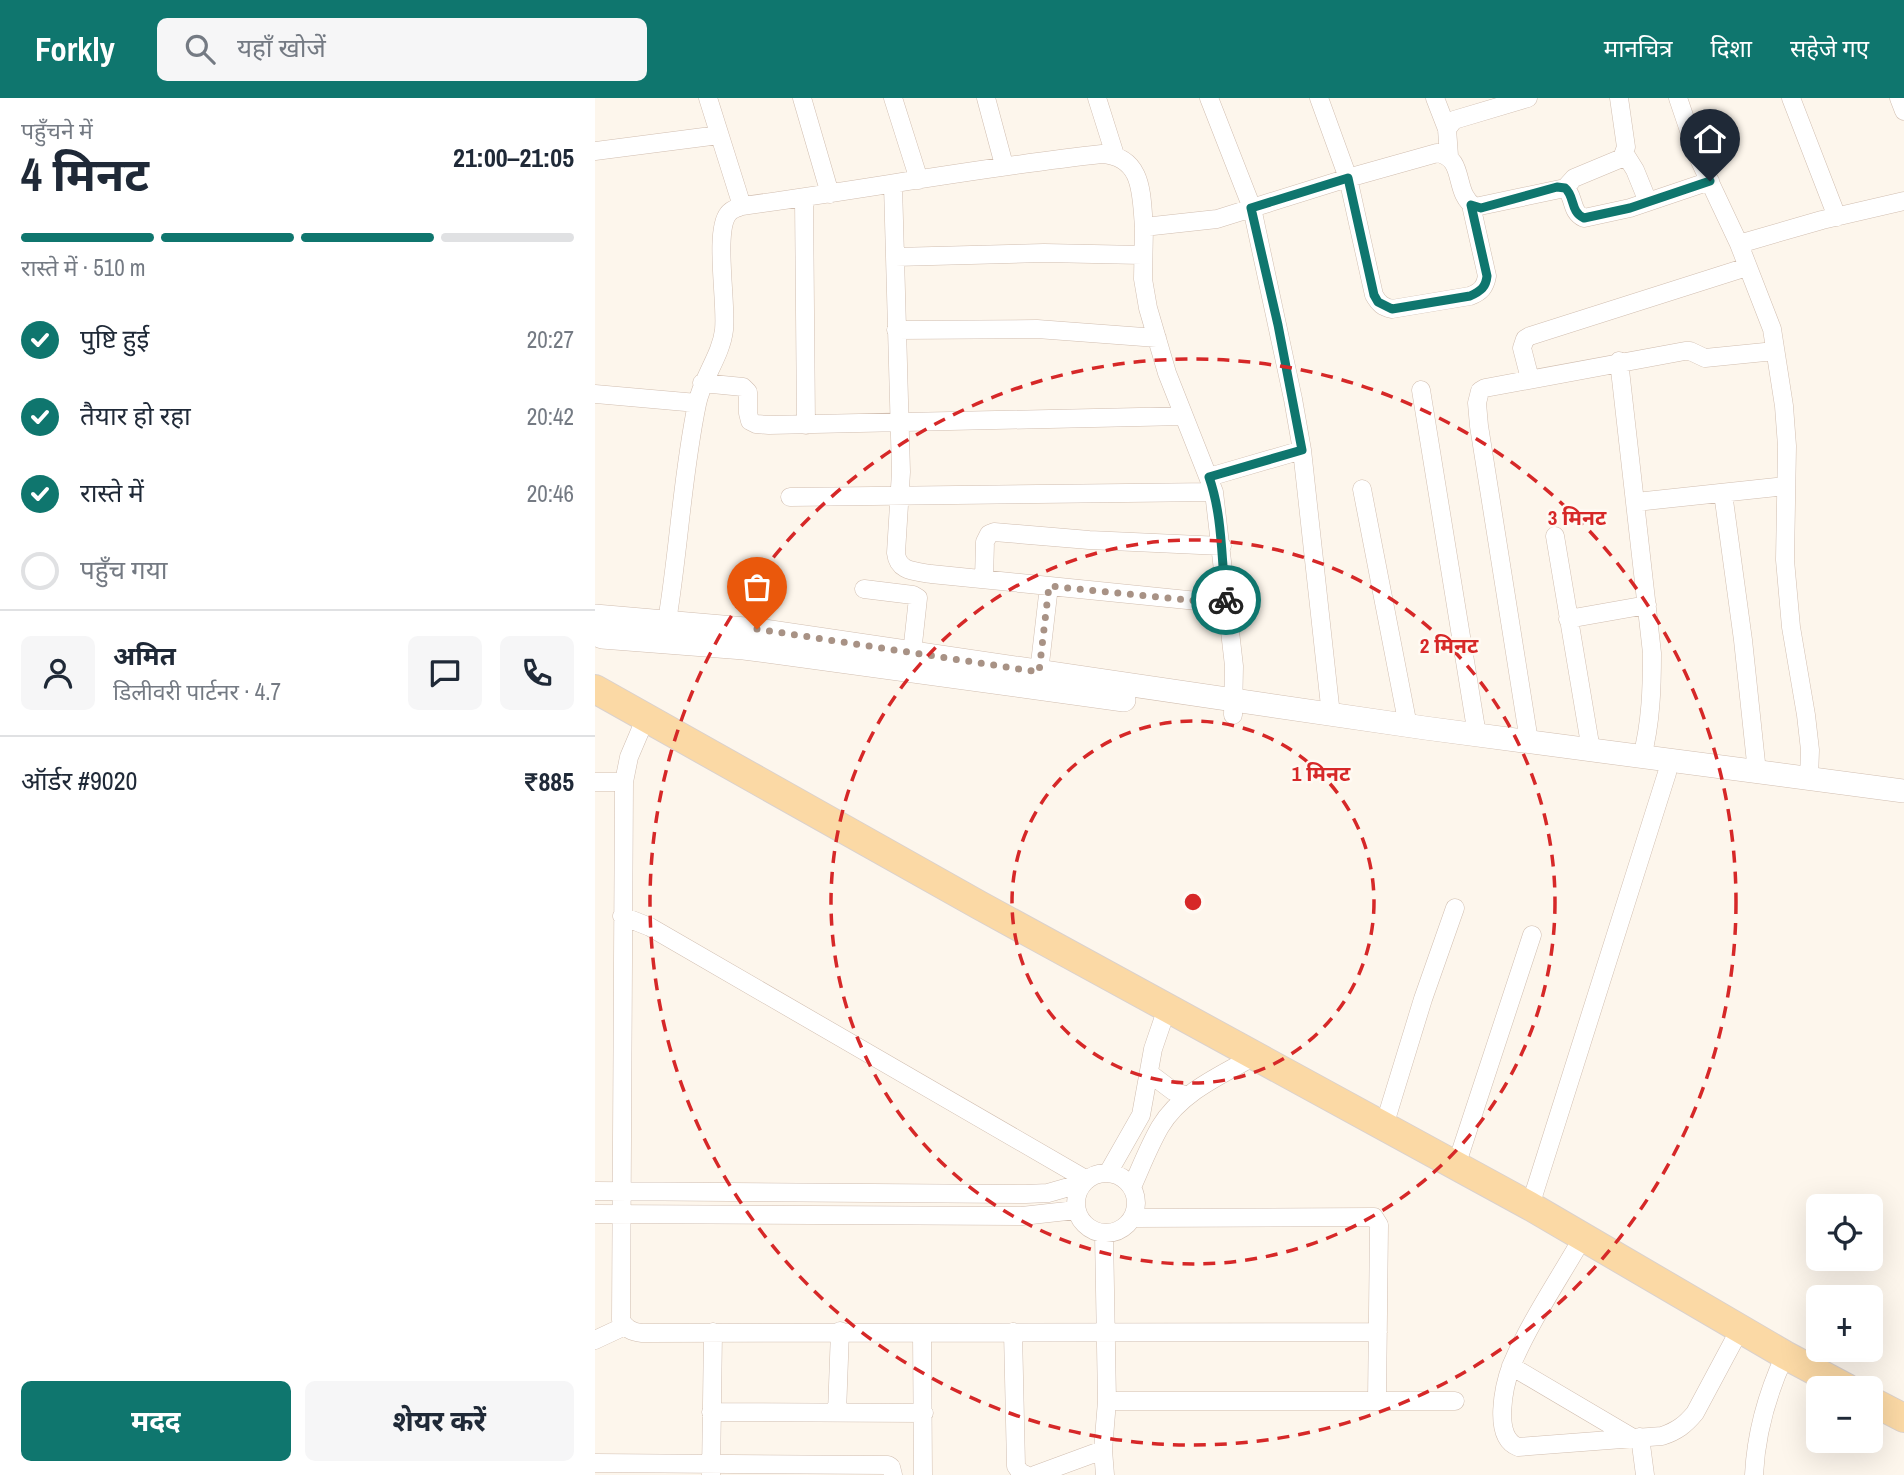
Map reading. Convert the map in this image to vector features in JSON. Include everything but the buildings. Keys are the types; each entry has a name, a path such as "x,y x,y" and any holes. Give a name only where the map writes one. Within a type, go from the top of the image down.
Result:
{"main road":[{"path":"595,689 979,905 1530,1206 1825,1376"},
{"path":"1883,1408 1904,1419"}],"street":[{"path":"708,98 742,206"},
{"path":"802,98 829,194"},
{"path":"893,98 919,180"},
{"path":"986,98 1004,165"},
{"path":"1097,98 1115,155"},
{"path":"1209,98 1251,208 1278,325 1302,450 1331,715"},
{"path":"1318,98 1348,178 1374,295 1378,302 1392,309 1470,296 1480,292 1486,284 1487,276 1471,205 1465,198 1449,156 1447,129 1435,98"},
{"path":"1447,129 1454,120 1528,98"},
{"path":"1565,188 1574,178 1617,162 1625,154 1619,98"},
{"path":"1678,98 1698,157 1739,244 1772,329 1784,406 1785,560 1791,627 1806,715 1809,779"},
{"path":"1791,98 1837,216"},
{"path":"1899,98 1904,111"},
{"path":"595,151 719,135"},
{"path":"1144,228 1217,219 1437,153 1449,156"},
{"path":"667,621 676,568 684,478 697,403 702,383 719,349 725,328 722,244 727,214 742,206 893,185 1004,165 1102,154 1115,155 1133,170 1140,185 1144,228 1143,279 1148,308 1167,373 1212,484 1222,546 1234,666 1234,708"},
{"path":"1625,154 1636,170 1648,202"},
{"path":"1471,205 1481,208 1557,187 1565,188 1570,195 1574,211 1584,218 1648,202 1710,181"},
{"path":"893,185 901,460 895,553 901,567 931,574 1227,604"},
{"path":"804,198 806,425"},
{"path":"1739,244 1837,216 1904,201"},
{"path":"895,257 1044,253 1142,255"},
{"path":"1530,379 1522,348 1525,339 1748,267"},
{"path":"896,330 1037,329 1157,338"},
{"path":"1529,741 1477,397 1485,388 1690,351 1705,358 1775,351"},
{"path":"1619,362 1651,653 1652,698 1642,757"},
{"path":"702,383 743,387 748,393 750,421 756,424 1184,416"},
{"path":"1421,390 1477,735"},
{"path":"595,394 697,403"},
{"path":"790,497 899,497 1212,484 1302,450"},
{"path":"1636,502 1786,486"},
{"path":"1362,489 1408,726"},
{"path":"1723,493 1742,627 1757,772"},
{"path":"983,579 985,542 989,534 994,532 1089,540 1222,546"},
{"path":"1555,536 1591,750"},
{"path":"1039,672 1049,586"},
{"path":"864,589 913,595 918,598 912,653"},
{"path":"1568,619 1647,605"},
{"path":"595,616 757,629 1039,672 1234,708 1331,715 1904,791"},
{"path":"595,634 744,648 1234,708 1904,806"},
{"path":"646,717 629,757 624,782 621,1320 625,1326 633,1332 642,1333 1378,1332"},
{"path":"1530,1206 1667,773"},
{"path":"595,782 624,782"},
{"path":"1384,1126 1423,999 1455,908"},
{"path":"622,916 650,927 1085,1182"},
{"path":"1456,1166 1532,935"},
{"path":"1108,1173 1141,1115 1153,1049 1167,1008"},
{"path":"1085,1182 1076,1201 1076,1210 1086,1227 1104,1234 1122,1229 1133,1217 1136,1204 1132,1186 1161,1125 1187,1096 1255,1056"},
{"path":"1149,1073 1173,1091 1187,1096"},
{"path":"595,1191 1026,1195 1048,1193 1108,1173 1117,1175 1132,1186"},
{"path":"595,1214 1022,1216 1076,1210"},
{"path":"1133,1217 1374,1217 1378,1225 1377,1401"},
{"path":"1104,1234 1107,1401 1104,1475"},
{"path":"1583,1237 1511,1366 1502,1425 1510,1444 1518,1447 1663,1436 1675,1432 1695,1413 1740,1329"},
{"path":"595,1340 625,1326"},
{"path":"837,1413 840,1331"},
{"path":"711,1470 713,1332"},
{"path":"1013,1332 1016,1466 1026,1475"},
{"path":"922,1333 923,1475"},
{"path":"1753,1475 1758,1427 1770,1387 1785,1354"},
{"path":"1511,1366 1636,1437 1645,1475"},
{"path":"1107,1401 1455,1401"},
{"path":"711,1412 924,1413"},
{"path":"1035,1475 1059,1471 1103,1450"},
{"path":"595,1463 711,1470 888,1465 893,1475"}],"way so far":[{"path":"757,629 1039,672 1049,586 1227,604 1226,600"}],"route":[{"path":"1226,600 1219,521 1209,477 1302,450 1278,325 1251,208 1348,178 1374,295 1378,302 1392,309 1480,292 1486,284 1487,276 1471,205 1481,208 1557,187 1568,190 1574,211 1584,218 1630,208 1710,181"}]}
